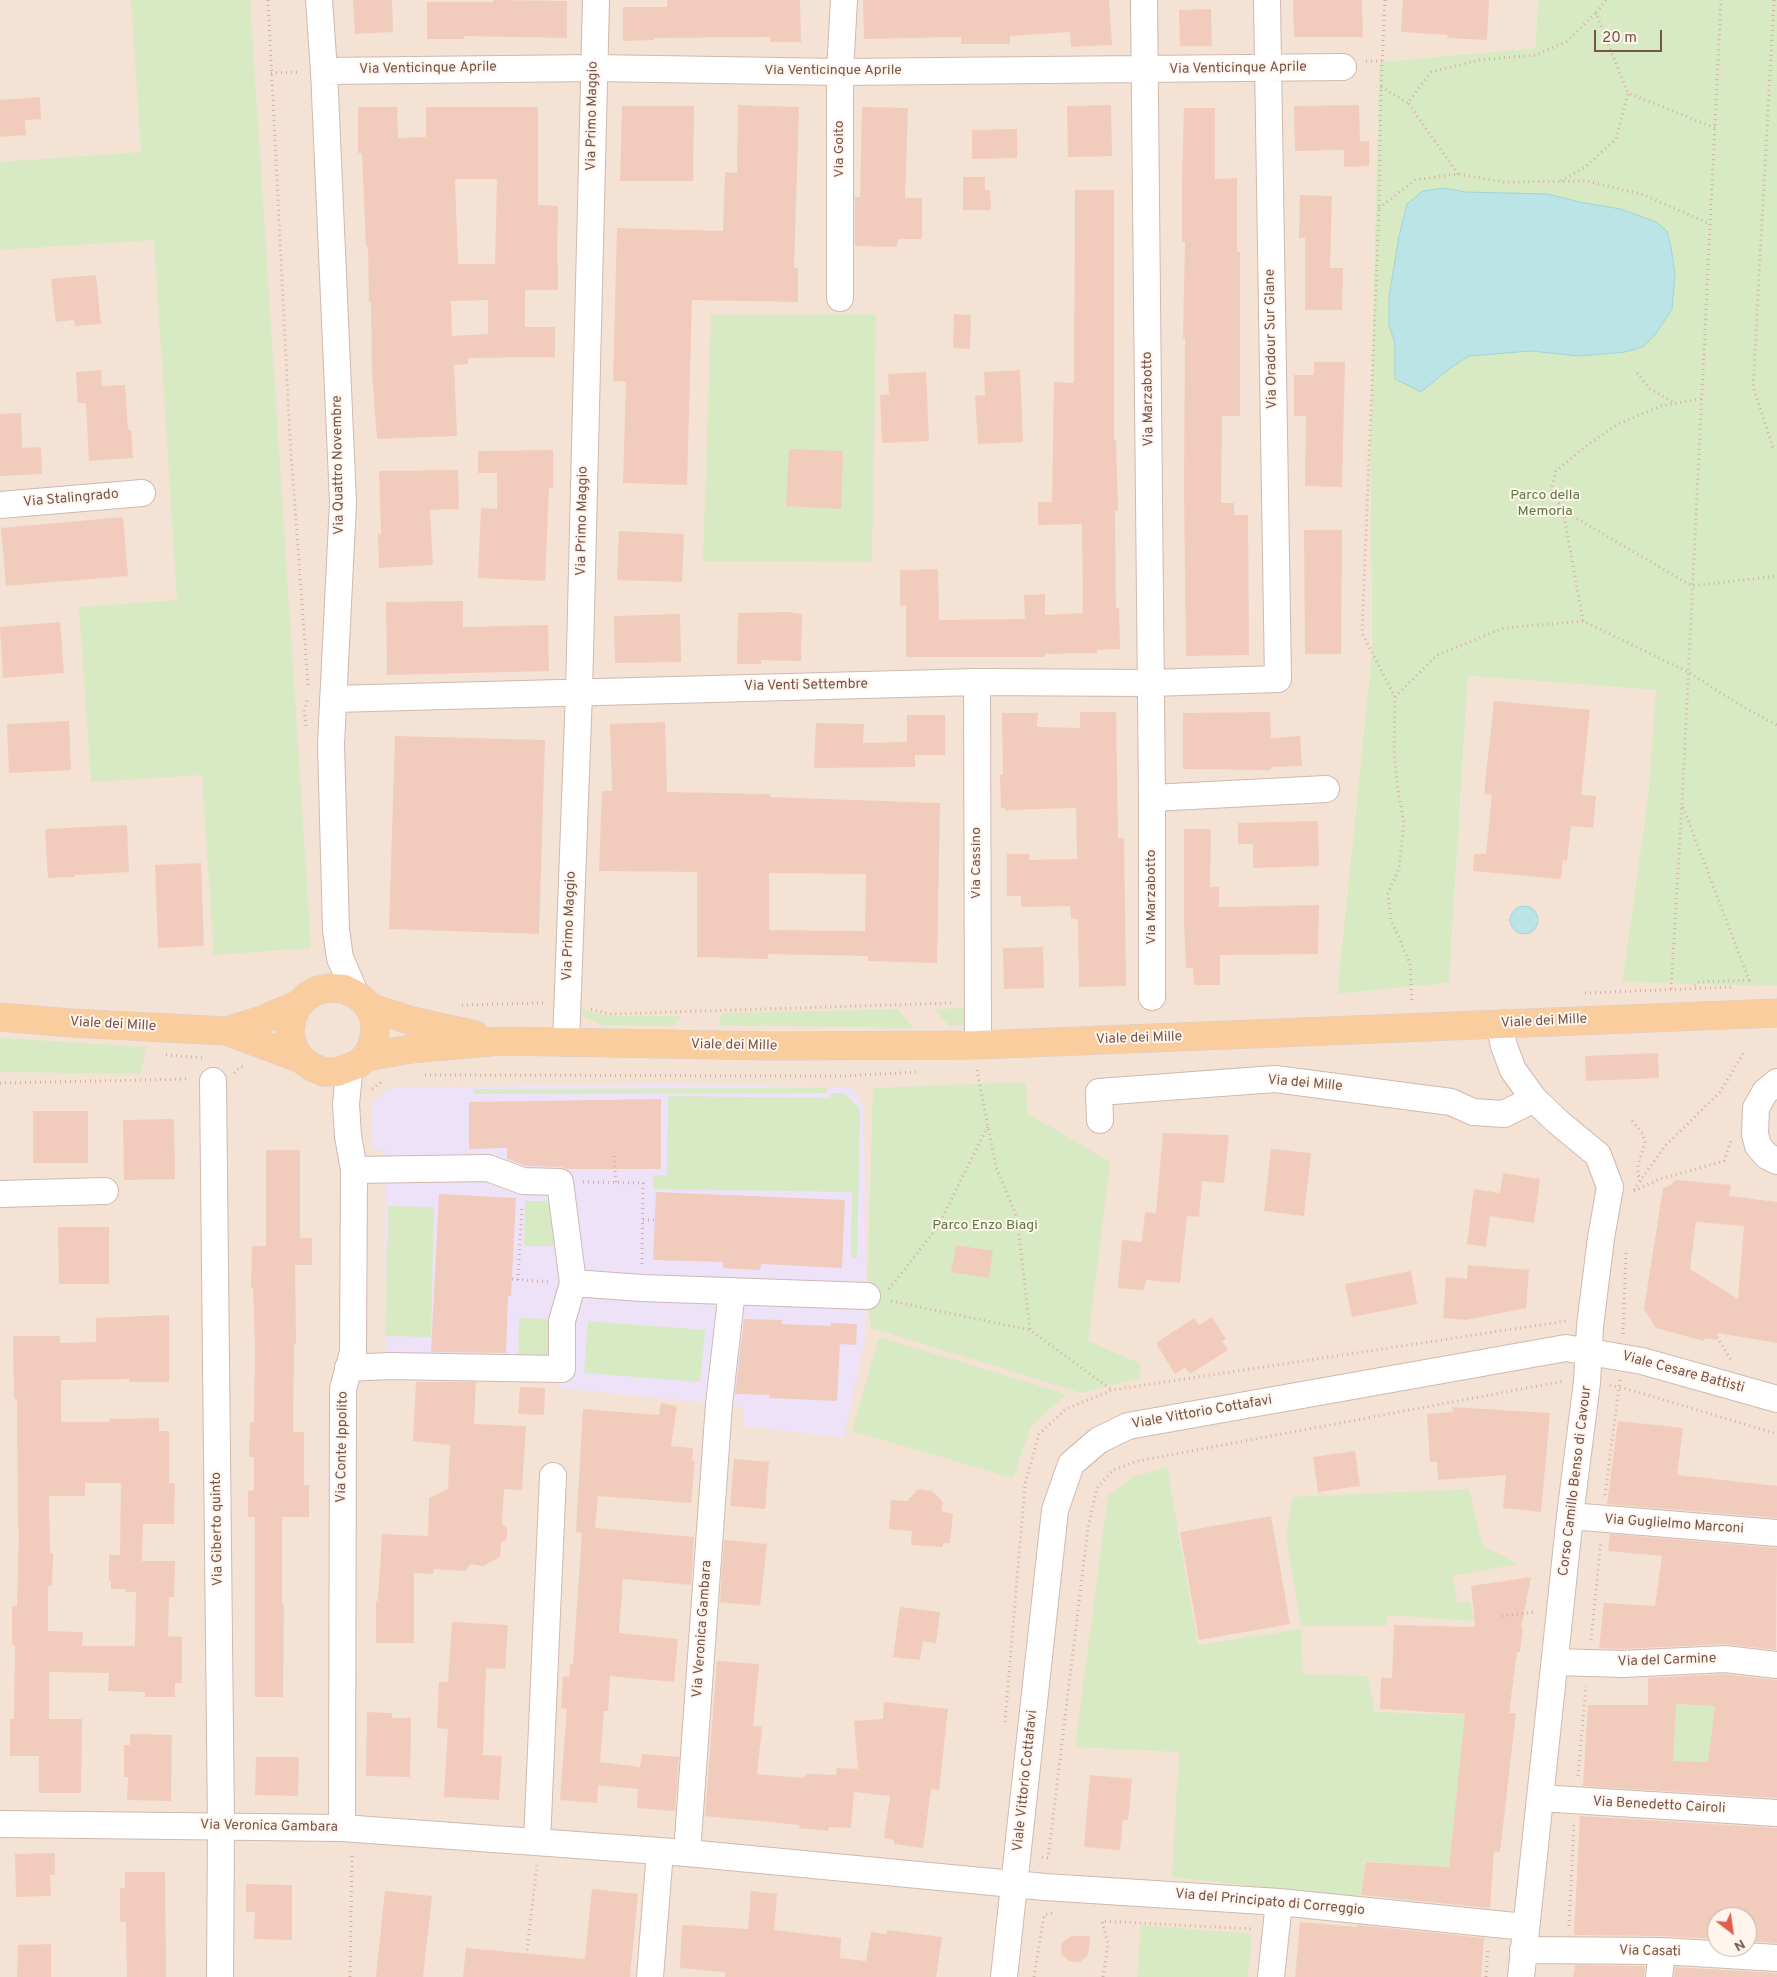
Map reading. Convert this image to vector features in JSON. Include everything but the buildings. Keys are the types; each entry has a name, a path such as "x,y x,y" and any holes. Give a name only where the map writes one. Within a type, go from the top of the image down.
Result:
{"main road":[{"name":"Viale dei Mille","path":"226,1031 262,1020 331,988 344,990 362,1001 412,1021 501,1041"},
{"path":"301,1059 293,1047 290,1032 292,1018 308,998"},
{"path":"359,1062 372,1046 375,1032 374,1019 362,1001"},
{"name":"Viale dei Mille","path":"0,1017 71,1023 226,1031 301,1059 312,1067 324,1072 336,1072 359,1062 411,1049 501,1041 771,1046 981,1061 1499,1024 1777,1014"}],"street":[{"name":"Via Quattro Novembre","path":"320,0 343,502 332,744 336,930 340,958 362,1001"},
{"name":"Via Primo Maggio","path":"566,1042 578,692 596,0"},
{"name":"Via Goito","path":"840,298 840,72 844,0"},
{"name":"Via Marzabotto","path":"1144,0 1152,798 1152,996"},
{"name":"Via Oradour Sur Glane","path":"1267,0 1278,679"},
{"name":"Via Venticinque Aprile","path":"324,71 594,68 840,72 1343,67"},
{"name":"Via Stalingrado","path":"0,505 142,493"},
{"name":"Via Venti Settembre","path":"333,698 977,682 1151,683 1278,679"},
{"name":"Via Cassino","path":"977,682 978,1002 981,1061"},
{"path":"1152,798 1326,789"},
{"name":"Via Quattro Novembre","path":"308,998 332,958 336,930"},
{"name":"Corso Camillo Benso di Cavour","path":"1499,1024 1504,1046 1513,1070 1534,1099 1558,1122 1598,1155 1610,1187 1601,1238 1588,1352 1587,1382 1570,1516 1556,1662 1521,1977"},
{"name":"Via Conte Ippolito","path":"347,1839 343,1389 353,1352 354,1170 348,1136 346,1104 350,1074 359,1062"},
{"name":"Via dei Mille","path":"1100,1120 1099,1092 1275,1079 1451,1102 1473,1112 1504,1114 1534,1099"},
{"name":"Via Giberto quinto","path":"213,1080 221,1826 220,1977"},
{"path":"1777,1082 1765,1092 1756,1108 1755,1134 1758,1146 1767,1156 1777,1161"},
{"path":"348,1368 390,1366 562,1369 562,1321 573,1283 560,1182 523,1181 488,1168 354,1170"},
{"path":"0,1194 105,1191"},
{"path":"573,1283 642,1288 732,1290 874,1298"},
{"name":"Via Veronica Gambara","path":"687,1853 720,1404 732,1290"},
{"name":"Viale Vittorio Cottafavi","path":"1004,1977 1055,1510 1071,1464 1098,1440 1128,1426 1566,1348 1588,1352"},
{"name":"Viale Cesare Battisti","path":"1588,1352 1642,1361 1777,1399"},
{"path":"538,1849 553,1476"},
{"name":"Via Guglielmo Marconi","path":"1570,1516 1777,1533"},
{"name":"Via del Carmine","path":"1556,1662 1623,1664 1725,1659 1777,1665"},
{"name":"Via Benedetto Cairoli","path":"1540,1798 1777,1813"},
{"name":"Via Veronica Gambara","path":"0,1824 221,1826 347,1839 538,1849 660,1851 1015,1883"},
{"path":"650,1977 660,1851"},
{"name":"Via del Principato di Correggio","path":"1015,1883 1279,1902 1524,1938"},
{"path":"1271,1977 1279,1902"},
{"name":"Via Casati","path":"1524,1938 1662,1951 1777,1958"},
{"path":"1659,1977 1662,1951"}],"path":[{"path":"268,0 290,439 308,688"},
{"path":"1385,0 1381,87 1380,208 1362,633 1395,697 1394,753 1404,822 1399,868 1388,894 1391,920 1410,963 1412,1002"},
{"path":"1408,103 1431,72 1479,60 1536,55 1566,42 1596,14 1606,0"},
{"path":"1671,989 1682,804 1721,0"},
{"path":"1774,0 1753,387 1773,447 1777,448"},
{"path":"1560,182 1585,167 1616,139 1628,93 1596,14"},
{"path":"1381,87 1408,103 1458,174"},
{"path":"1628,93 1714,128"},
{"path":"1380,208 1415,180 1458,174 1504,182 1587,181 1644,196 1710,224"},
{"path":"1637,373 1650,389 1676,404"},
{"path":"1583,621 1563,510 1551,491 1556,471 1586,446 1618,424 1661,406 1702,399"},
{"path":"1563,510 1692,586 1777,576"},
{"path":"1395,697 1437,655 1504,628 1583,621 1688,672 1740,706 1777,725"},
{"path":"306,734 304,710 308,696 333,698"},
{"path":"1682,804 1749,980 1698,982 1692,989"},
{"path":"453,1005 568,1003 609,1014 978,1002"},
{"path":"1734,1133 1724,1161 1660,1179 1633,1191 1664,1147 1720,1092 1744,1052"},
{"path":"968,1070 981,1061 988,1126 996,1167 1017,1218 1030,1330"},
{"path":"0,1083 204,1078 213,1080 232,1075 240,1067 249,1066"},
{"path":"423,1075 845,1076 920,1072"},
{"path":"368,1093 386,1079"},
{"path":"1632,1122 1643,1134 1645,1143 1638,1165 1638,1175 1641,1180"},
{"path":"874,1298 937,1228 988,1126"},
{"path":"614,1156 616,1182"},
{"path":"1677,1180 1678,1174"},
{"path":"560,1182 643,1183 642,1288"},
{"path":"518,1280 521,1217"},
{"path":"643,1220 655,1220"},
{"path":"1623,1335 1626,1251"},
{"path":"512,1279 546,1282"},
{"path":"874,1298 1030,1330 1112,1390"},
{"path":"1005,1722 1026,1484 1039,1434 1066,1409 1112,1390 1569,1320"},
{"path":"1717,1337 1733,1363"},
{"path":"1018,1854 1048,1858 1088,1528 1097,1488 1113,1470 1138,1461 1566,1380 1619,1386 1777,1434"},
{"path":"1502,1616 1541,1611"},
{"path":"347,1839 350,1977"},
{"path":"527,1950 538,1849"},
{"path":"1103,1977 1108,1944 1102,1920 1254,1929 1254,1938"},
{"path":"1486,1977 1488,1940"},
{"path":"1483,1954 1488,1954"}],"shaded area":[{"path":"0,0 1538,0 1535,48 1379,62 1370,443 1372,651 1337,994 1449,983 1468,676 1657,690 1648,796 1622,982 1777,985 1777,1977 0,1977"},
{"path":"669,1084 852,1088 864,1106 866,1333 844,1438 743,1426 744,1407 560,1388 556,1379 385,1356 386,1149 371,1149 371,1102 392,1088"}],"green space":[{"path":"131,0 250,0 311,948 214,955 202,775 91,782 79,607 177,600 154,240 0,250 0,162 141,152"},
{"name":"Parco della Memoria","path":"1538,0 1777,0 1777,985 1622,982 1648,796 1656,690 1468,676 1449,983 1337,994 1372,651 1370,443 1379,62 1535,48"},
{"path":"876,314 872,562 703,561 711,315"},
{"path":"580,1008 608,1016 682,1016 673,1026 603,1025 584,1017"},
{"path":"973,1008 973,1025 950,1026 933,1009"},
{"path":"897,1009 914,1028 718,1025 723,1013"},
{"path":"0,1038 146,1047 141,1074 0,1072"},
{"name":"Parco Enzo Biagi","path":"1026,1082 1027,1113 1110,1162 1088,1341 1141,1364 1139,1378 1082,1393 871,1328 867,1296 873,1088"},
{"path":"827,1088 827,1093 474,1094 474,1089"},
{"path":"831,1093 844,1093 860,1109 857,1258 851,1258 852,1192 653,1189 654,1175 667,1175 668,1096 830,1098"},
{"path":"525,1201 555,1201 554,1246 524,1246"},
{"path":"388,1206 434,1207 431,1337 385,1336"},
{"path":"519,1318 549,1319 548,1364 518,1363"},
{"path":"588,1321 705,1330 700,1382 584,1373"},
{"path":"879,1337 1066,1394 1031,1426 1013,1478 852,1431"},
{"path":"1167,1467 1198,1645 1301,1629 1303,1674 1368,1676 1375,1712 1465,1715 1449,1867 1365,1861 1361,1898 1172,1877 1179,1752 1075,1747 1108,1496 1133,1477"},
{"path":"1469,1489 1482,1545 1518,1564 1452,1576 1458,1603 1470,1601 1473,1621 1387,1615 1386,1626 1301,1626 1286,1536 1292,1497"},
{"path":"1676,1704 1751,1708 1748,1764 1673,1761"},
{"path":"1141,1925 1252,1934 1248,1977 1137,1977"}],"water":[{"path":"1444,188 1465,192 1548,194 1579,202 1621,209 1656,222 1667,231 1671,247 1675,275 1672,309 1655,335 1643,347 1625,352 1579,356 1531,351 1469,356 1449,369 1421,392 1395,379 1395,344 1389,325 1389,297 1399,236 1407,204 1423,191"},
{"path":"1524,906 1534,910 1538,920 1534,930 1524,934 1514,930 1510,920 1514,910"}]}
